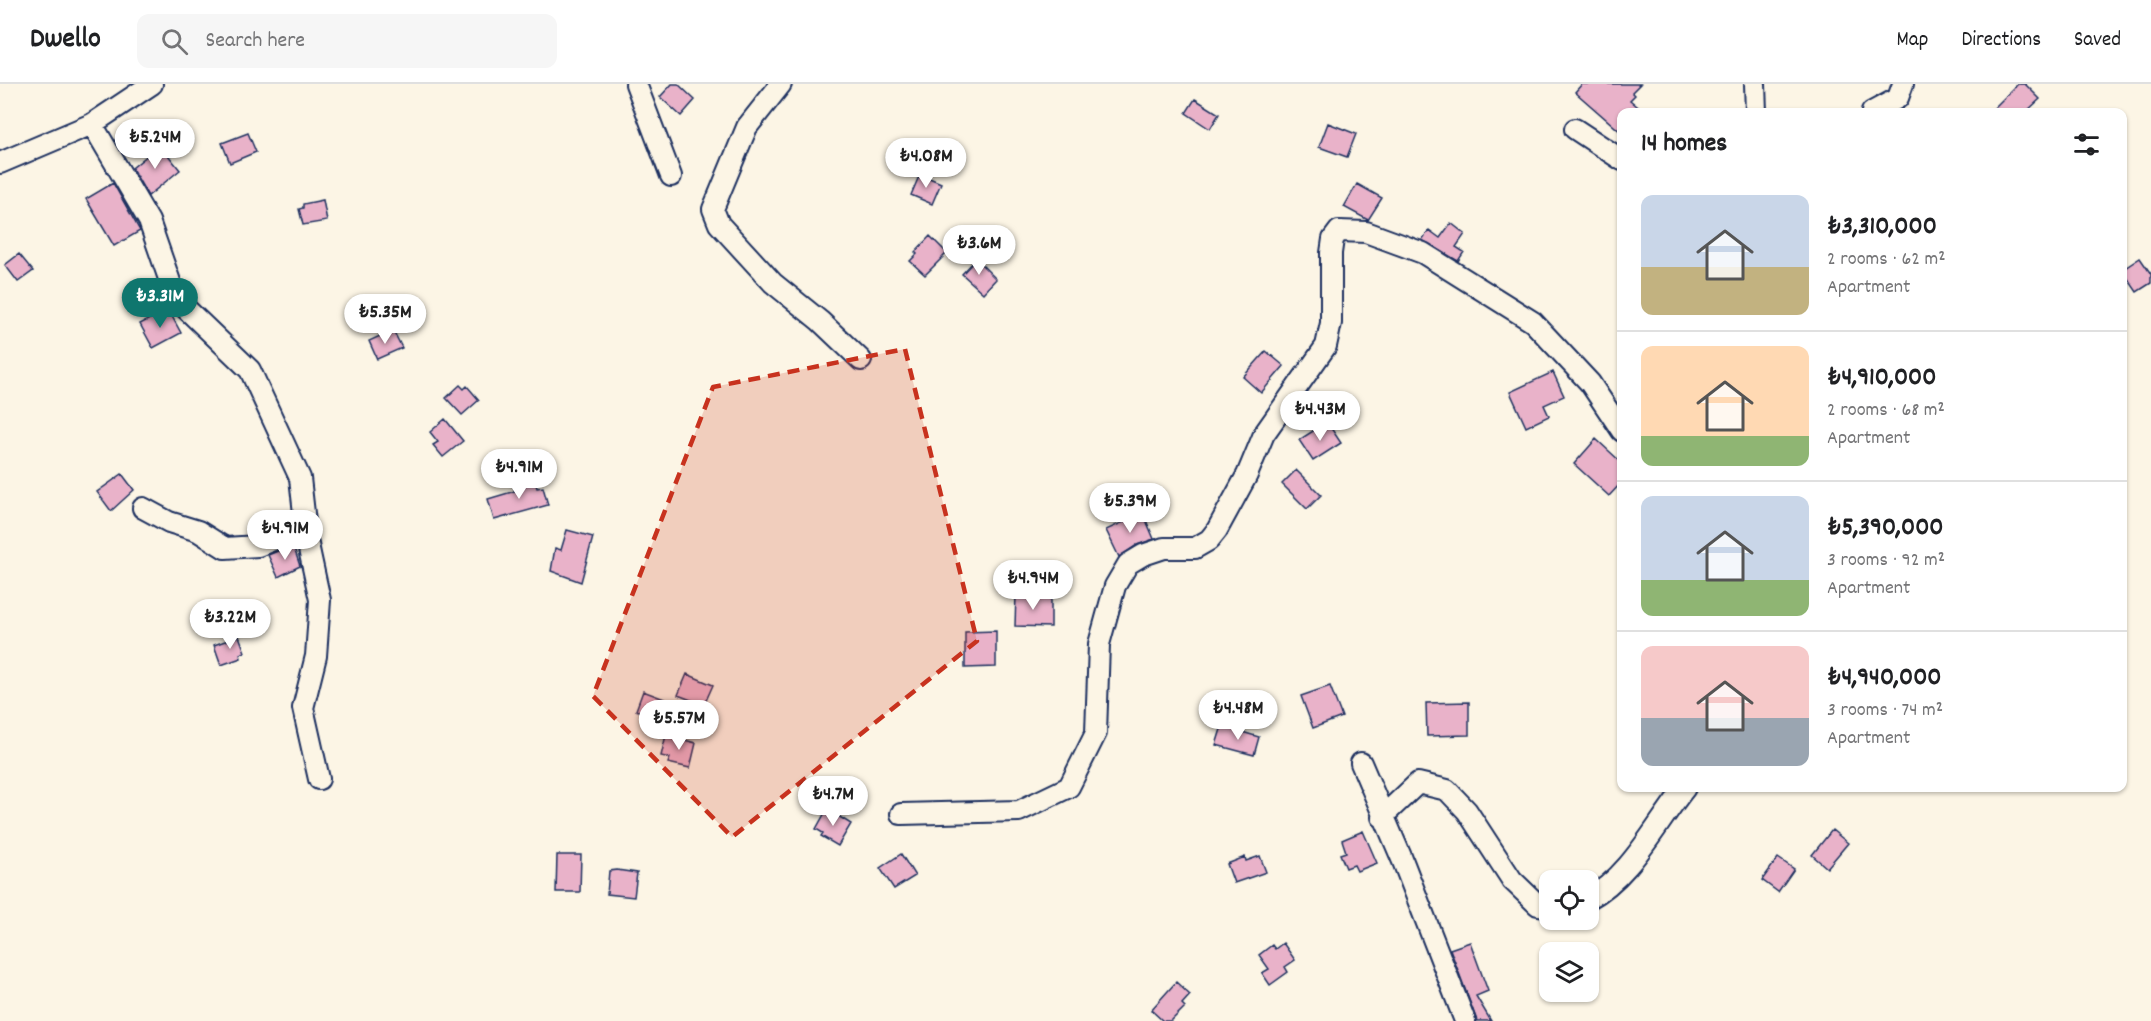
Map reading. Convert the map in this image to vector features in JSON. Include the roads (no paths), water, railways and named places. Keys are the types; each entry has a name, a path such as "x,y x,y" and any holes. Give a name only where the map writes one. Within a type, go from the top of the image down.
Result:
{"street":[{"path":"0,163 92,124 152,84"},
{"path":"636,84 671,176"},
{"path":"781,84 747,127 713,210 719,224 773,283 861,360"},
{"path":"1755,84 1756,108"},
{"path":"1881,108 1902,98"},
{"path":"92,124 149,221 176,299 250,370 300,478 306,527 320,600 316,656 303,708 319,778"},
{"path":"1575,129 1617,157"},
{"path":"901,814 1019,811 1069,787 1096,733 1099,644 1115,586 1128,564 1143,555 1164,548 1195,548 1209,540 1218,530 1247,475 1264,434 1326,346 1331,323 1331,253 1333,239 1339,231 1366,232 1423,253 1533,322 1590,383 1617,424"},
{"path":"144,508 169,522 198,531 225,548 258,546 306,527"},
{"path":"1361,763 1465,1021"},
{"path":"1382,816 1418,783 1447,790 1467,811 1512,880 1539,905"},
{"path":"1599,894 1626,869 1682,792"}]}
